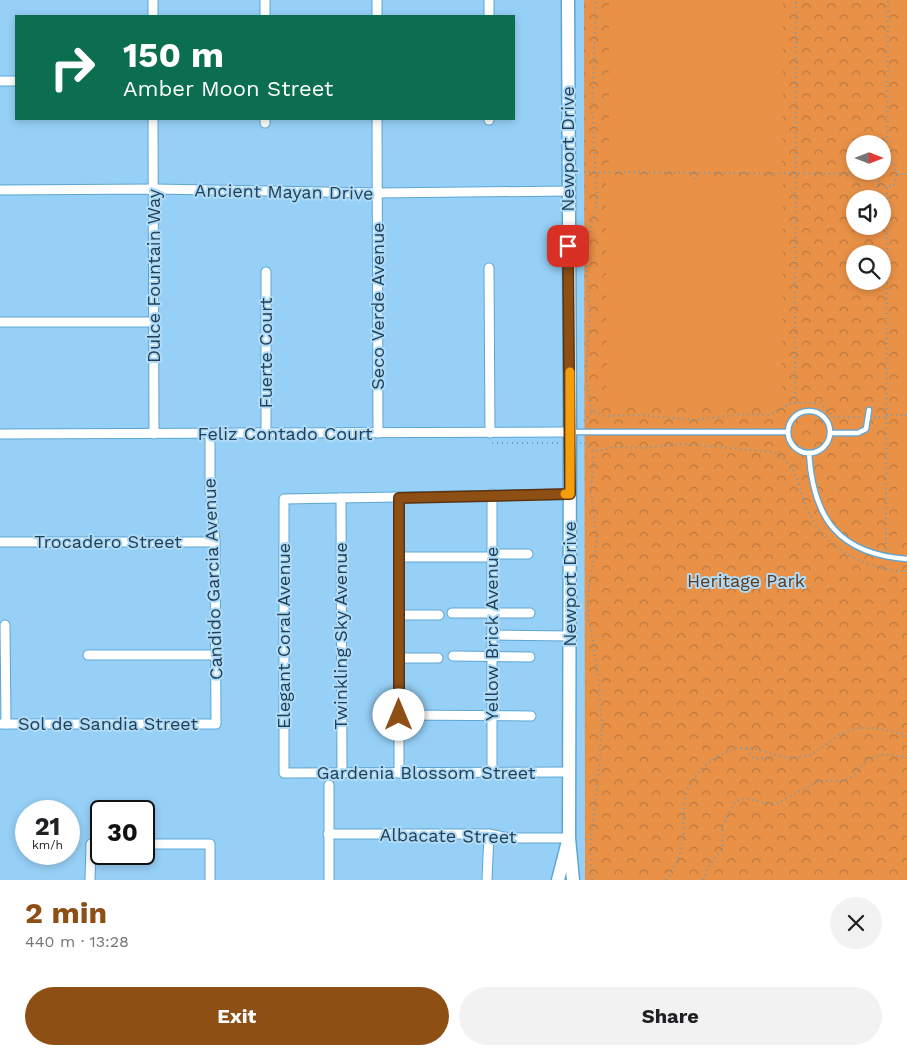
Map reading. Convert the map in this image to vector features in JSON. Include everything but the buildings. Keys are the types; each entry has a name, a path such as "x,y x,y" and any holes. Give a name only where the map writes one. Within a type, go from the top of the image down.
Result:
{"street":[{"path":"153,0 153,15"},
{"path":"265,0 265,15"},
{"path":"377,0 377,15"},
{"path":"489,0 489,15"},
{"name":"Newport Drive","path":"568,0 570,432 568,838 573,880"},
{"path":"0,81 15,81"},
{"name":"Dulce Fountain Way","path":"153,120 154,434"},
{"name":"Seco Verde Avenue","path":"377,120 378,434"},
{"name":"Ancient Mayan Drive","path":"0,190 154,189 377,194 568,191"},
{"path":"489,268 490,432"},
{"name":"Fuerte Court","path":"266,272 266,434"},
{"path":"0,322 154,322"},
{"name":"Feliz Contado Court","path":"0,434 570,432"},
{"name":"Candido Garcia Avenue","path":"210,434 210,488 215,542 216,724"},
{"name":"Yellow Brick Avenue","path":"492,494 492,773"},
{"path":"341,498 570,494"},
{"name":"Elegant Coral Avenue","path":"284,773 284,499 341,498"},
{"name":"Twinkling Sky Avenue","path":"341,498 342,773"},
{"path":"399,498 399,773"},
{"name":"Trocadero Street","path":"0,542 215,542"},
{"path":"399,557 491,557 499,554 528,554"},
{"path":"452,613 530,613"},
{"path":"399,615 440,615"},
{"path":"3,724 5,625"},
{"path":"492,635 569,636"},
{"path":"88,655 216,655"},
{"path":"453,656 530,657"},
{"path":"399,658 438,658"},
{"path":"399,715 531,716"},
{"name":"Sol de Sandia Street","path":"3,724 216,724"},
{"name":"Gardenia Blossom Street","path":"284,773 569,772"},
{"path":"328,785 329,880"},
{"name":"Albacate Street","path":"328,834 489,834 510,838 568,838"},
{"path":"487,880 489,834"},
{"name":"Newport Drive","path":"558,880 568,838"},
{"path":"155,844 210,844 210,880"},
{"path":"90,865 90,880"}],"lane":[{"path":"830,433 858,433 866,429 869,410"},
{"path":"802,412 816,412 822,415 829,426 830,433 825,446 820,450 809,453 799,451 794,447 788,432 791,420 802,412"},
{"path":"570,432 788,432"},
{"path":"809,453 810,477 815,498 836,532 850,543 873,554 907,559"}],"path":[{"path":"584,421 592,410 586,376 590,313 586,246 597,203 592,89 596,0"},
{"path":"794,403 796,0"},
{"path":"887,135 888,0"},
{"path":"879,180 879,186 893,186 896,174 893,162 891,162"},
{"path":"689,173 690,167"},
{"path":"579,172 846,173"},
{"path":"694,173 694,179"},
{"path":"896,174 907,174"},
{"path":"886,550 887,186"},
{"path":"592,410 604,416 640,415 693,420 737,414 769,415 794,403 820,403 833,417 907,415"},
{"path":"592,880 591,838 602,723 598,677 588,609 589,586 597,540 591,493 594,452"},
{"path":"746,748 754,759 788,758 813,754 844,733 864,728 876,728 907,736"},
{"path":"666,880 678,858 683,842 685,800 695,776 713,759 737,749 746,748 777,757"},
{"path":"703,880 708,867 722,849 723,824 734,802 751,798 765,803 776,804 819,781 843,781 853,776 868,759 886,754 907,758"}],"green space":[{"name":"Heritage Park","path":"584,0 907,0 907,880 585,880"},
{"path":"609,0 783,0 782,167 609,166"},
{"path":"899,0 907,0 907,168 899,168"},
{"path":"606,175 783,176 782,405 607,404"},
{"path":"899,181 907,181 907,413 898,413"},
{"path":"898,416 907,416 907,540 897,540"}],"slow traffic":[{"path":"565,494 570,494 570,372"}],"route":[{"path":"399,715 399,498 492,494 570,494 568,246"}]}
